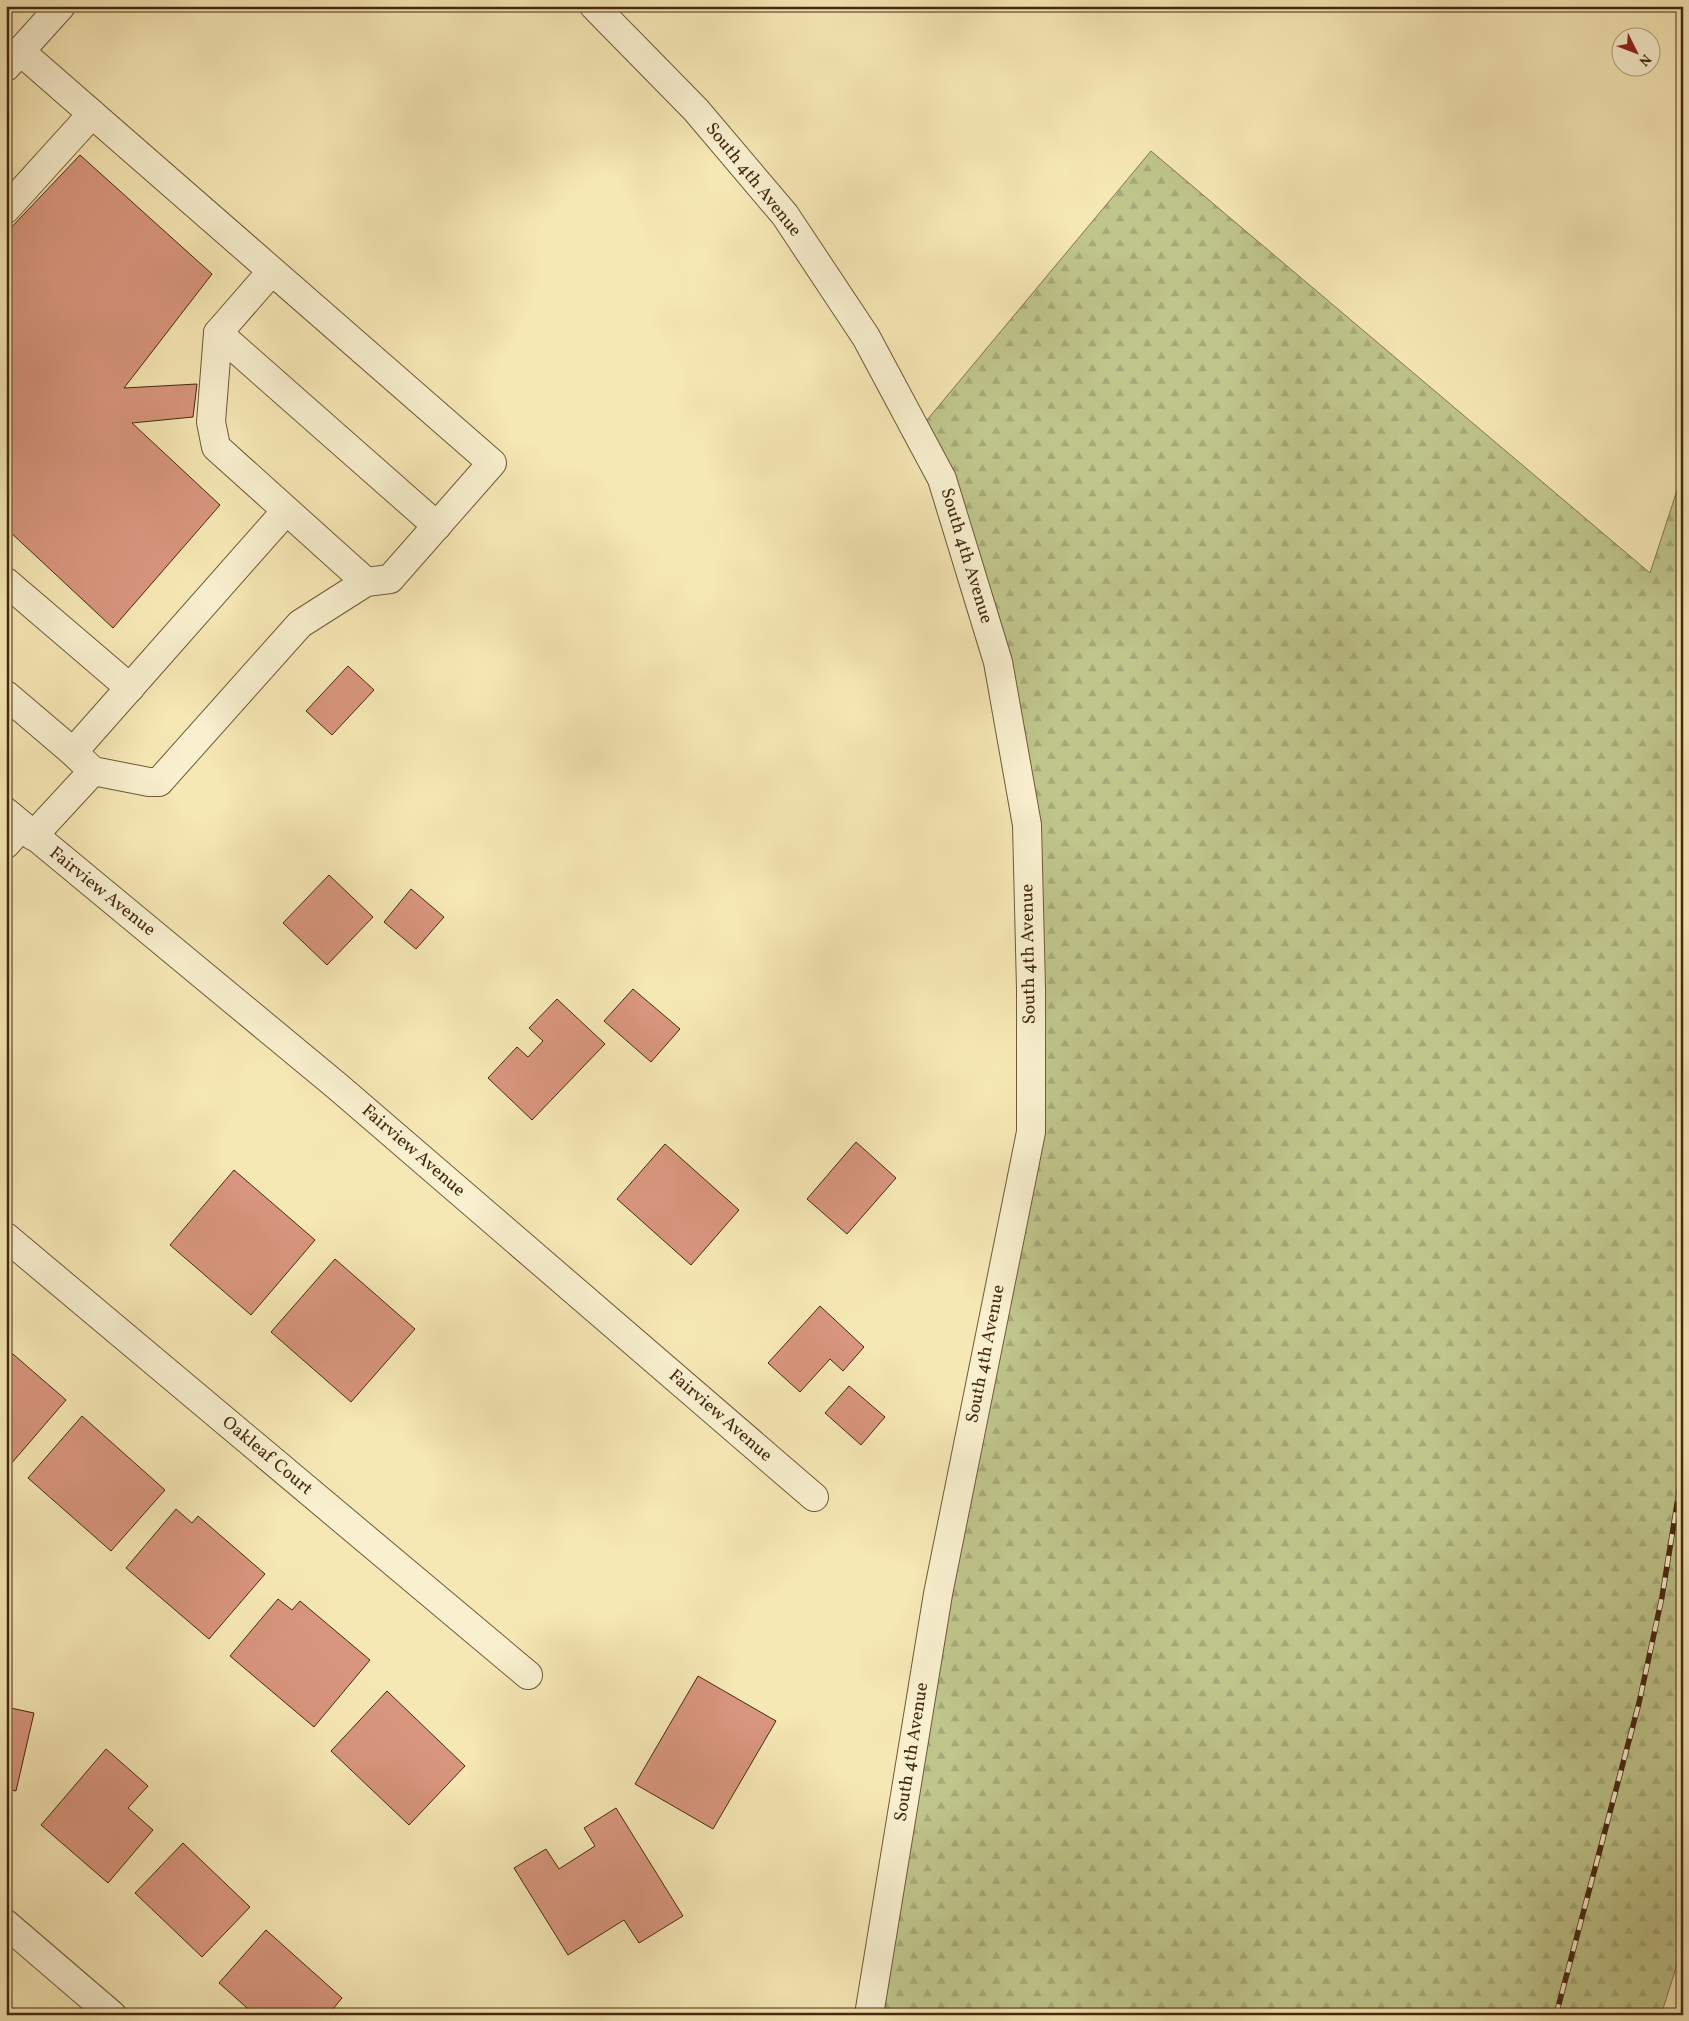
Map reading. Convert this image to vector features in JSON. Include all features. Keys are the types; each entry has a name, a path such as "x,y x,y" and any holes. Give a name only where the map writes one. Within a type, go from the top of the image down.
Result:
{"street":[{"path":"6,695 83,762 149,782 159,782 300,624 366,582 390,579 492,463 92,114 13,59 60,6"},
{"name":"South 4th Avenue","path":"594,6 696,110 785,215 866,337 942,479 998,662 1027,825 1031,989 1031,1132 938,1594 869,2015"},
{"path":"6,209 92,114"},
{"path":"271,272 218,333 211,422 216,447 366,582"},
{"path":"218,333 437,526"},
{"path":"17,830 83,762 130,688 286,511"},
{"path":"6,582 130,688"},
{"name":"Fairview Avenue","path":"17,830 337,1086 814,1497"},
{"name":"Oakleaf Court","path":"6,1237 528,1675"},
{"path":"6,1924 112,2015"}],"green space":[{"path":"1151,151 1650,573 1683,472 1683,1946 1661,2015 869,2015 1031,1132 1031,989 998,662 917,432"}],"building":[{"path":"80,155 212,274 124,388 197,384 193,417 132,423 220,505 113,628 8,530 6,509 6,233"},
{"path":"348,666 374,690 332,735 306,711"},
{"path":"329,875 373,917 327,965 283,923"},
{"path":"411,889 444,917 416,949 384,922"},
{"path":"633,989 680,1029 651,1062 604,1021"},
{"path":"557,999 605,1044 532,1120 488,1078 517,1047 528,1057 543,1041 529,1028"},
{"path":"856,1142 896,1178 847,1234 807,1199"},
{"path":"665,1144 739,1210 691,1265 617,1199"},
{"path":"234,1170 315,1240 251,1315 170,1245"},
{"path":"335,1259 415,1329 351,1402 271,1332"},
{"path":"820,1306 864,1347 843,1371 830,1359 800,1392 768,1363"},
{"path":"6,1348 66,1400 10,1465 6,1462"},
{"path":"849,1386 885,1417 861,1445 825,1413"},
{"path":"82,1416 165,1490 111,1551 28,1478"},
{"path":"176,1509 192,1523 198,1516 265,1574 209,1639 126,1568"},
{"path":"278,1599 292,1610 300,1601 370,1660 314,1727 230,1656"},
{"path":"698,1676 776,1721 713,1829 635,1784"},
{"path":"387,1691 465,1766 409,1825 331,1751"},
{"path":"6,1707 34,1713 16,1791 6,1789"},
{"path":"106,1749 148,1786 128,1808 153,1830 108,1883 41,1825"},
{"path":"616,1808 683,1916 639,1943 624,1920 568,1955 514,1868 546,1849 559,1869 595,1846 584,1828"},
{"path":"183,1843 250,1907 202,1957 135,1893"},
{"path":"266,1930 342,1998 328,2015 255,2015 219,1983"}],"railway":[{"path":"1556,2015 1639,1703 1662,1597 1683,1467"}]}
